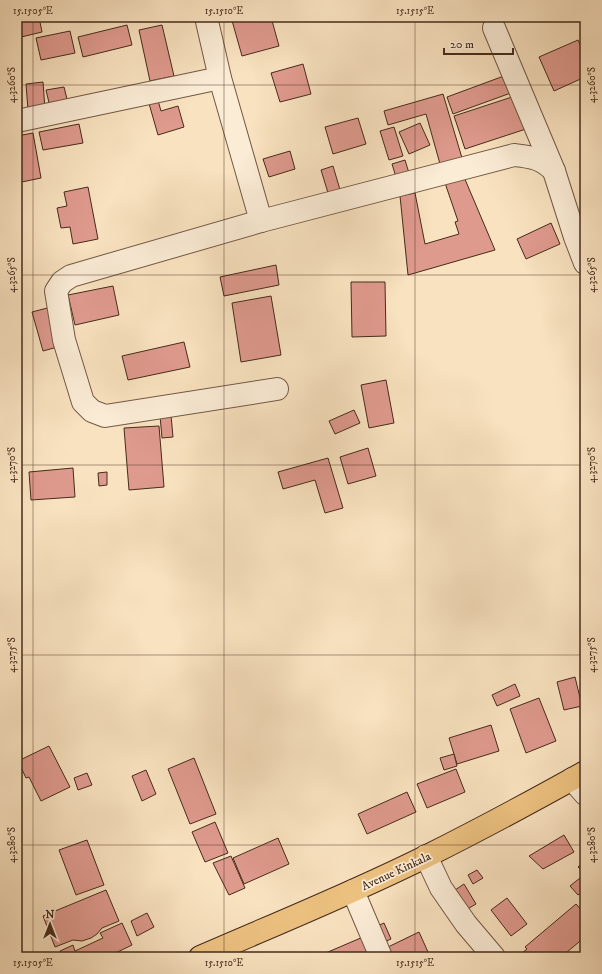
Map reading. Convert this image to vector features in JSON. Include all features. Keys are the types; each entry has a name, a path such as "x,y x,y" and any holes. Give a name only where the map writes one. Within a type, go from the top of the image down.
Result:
{"main road":[{"name":"Avenue Kinkala","path":"200,957 352,891 581,781"}],"street":[{"path":"206,17 220,78 261,221"},
{"path":"494,28 554,171 585,263"},
{"path":"17,121 220,78"},
{"path":"277,389 105,416 92,411 83,402 74,374 64,340 56,292 62,282 71,276 261,221 514,156 531,157 547,164 554,171"},
{"path":"426,856 441,888 466,924 494,957"},
{"path":"352,891 381,957"}],"building":[{"path":"17,17 39,17 42,32 17,38"},
{"path":"231,17 271,17 279,46 242,56"},
{"path":"127,25 132,45 83,57 78,37"},
{"path":"162,25 174,76 150,81 139,30"},
{"path":"70,31 75,53 41,60 36,38"},
{"path":"578,40 585,56 585,77 554,91 539,57"},
{"path":"303,64 311,94 280,102 271,73"},
{"path":"512,73 519,90 453,114 447,97"},
{"path":"43,82 45,109 28,110 26,84"},
{"path":"64,87 68,103 50,107 46,90"},
{"path":"443,94 462,158 440,164 426,114 388,125 384,111"},
{"path":"518,95 529,128 465,149 454,116"},
{"path":"157,97 161,111 178,106 184,127 158,135 148,100"},
{"path":"358,118 366,144 333,154 325,127"},
{"path":"420,123 430,145 409,154 399,132"},
{"path":"79,124 83,143 43,150 39,132"},
{"path":"394,127 403,156 389,160 380,131"},
{"path":"33,133 41,178 17,183 17,136"},
{"path":"290,151 295,169 269,177 263,159"},
{"path":"405,160 409,173 396,177 392,164"},
{"path":"333,166 341,193 329,196 321,170"},
{"path":"464,177 495,250 408,275 400,196 415,193 425,244 459,234 455,222 458,221 445,183"},
{"path":"88,187 98,239 73,244 70,227 61,228 57,208 67,206 64,192"},
{"path":"551,223 560,244 526,259 517,239"},
{"path":"276,265 279,285 224,296 220,277"},
{"path":"351,282 385,282 386,336 352,337"},
{"path":"113,286 119,315 75,325 68,295"},
{"path":"271,296 281,355 241,362 232,303"},
{"path":"51,307 61,346 43,351 32,312"},
{"path":"184,342 190,367 128,380 122,356"},
{"path":"386,380 394,423 369,428 361,385"},
{"path":"354,410 360,423 335,434 329,421"},
{"path":"171,415 173,437 162,438 160,416"},
{"path":"159,426 164,487 129,490 124,428"},
{"path":"368,448 376,476 348,484 340,457"},
{"path":"328,458 343,508 325,513 315,480 283,489 278,472"},
{"path":"73,468 75,497 31,500 29,472"},
{"path":"107,472 107,485 99,486 98,473"},
{"path":"575,677 582,706 564,710 557,682"},
{"path":"515,684 520,696 497,706 492,695"},
{"path":"539,698 556,741 526,753 510,709"},
{"path":"491,725 499,751 457,764 449,738"},
{"path":"49,746 70,787 41,801 29,777 26,778 18,761"},
{"path":"454,754 457,766 444,770 440,758"},
{"path":"194,758 216,814 190,824 168,769"},
{"path":"456,769 465,792 427,808 417,784"},
{"path":"146,770 156,794 142,801 132,776"},
{"path":"87,773 92,785 78,790 74,778"},
{"path":"407,792 416,812 367,834 358,814"},
{"path":"215,822 228,853 205,862 192,832"},
{"path":"564,835 574,852 543,869 529,856"},
{"path":"278,838 289,864 244,884 233,858"},
{"path":"87,840 104,885 76,895 59,850"},
{"path":"231,856 245,888 229,895 213,863"},
{"path":"585,861 585,874 578,867"},
{"path":"477,870 483,878 473,884 468,875"},
{"path":"585,874 585,890 578,895 570,886"},
{"path":"464,884 476,904 464,911 452,892"},
{"path":"106,890 119,921 102,928 91,938 82,941 73,940 55,947 43,916"},
{"path":"507,898 527,924 511,936 491,910"},
{"path":"576,904 585,914 585,937 561,957 517,957 527,949 525,947"},
{"path":"147,913 154,927 137,936 131,921"},
{"path":"122,923 132,945 107,957 63,957 60,951 73,945 75,951 103,938 100,933"},
{"path":"384,923 391,939 382,943 375,927"},
{"path":"419,932 428,952 418,957 390,957 386,948"},
{"path":"363,937 370,952 360,957 322,957 321,955"}]}
